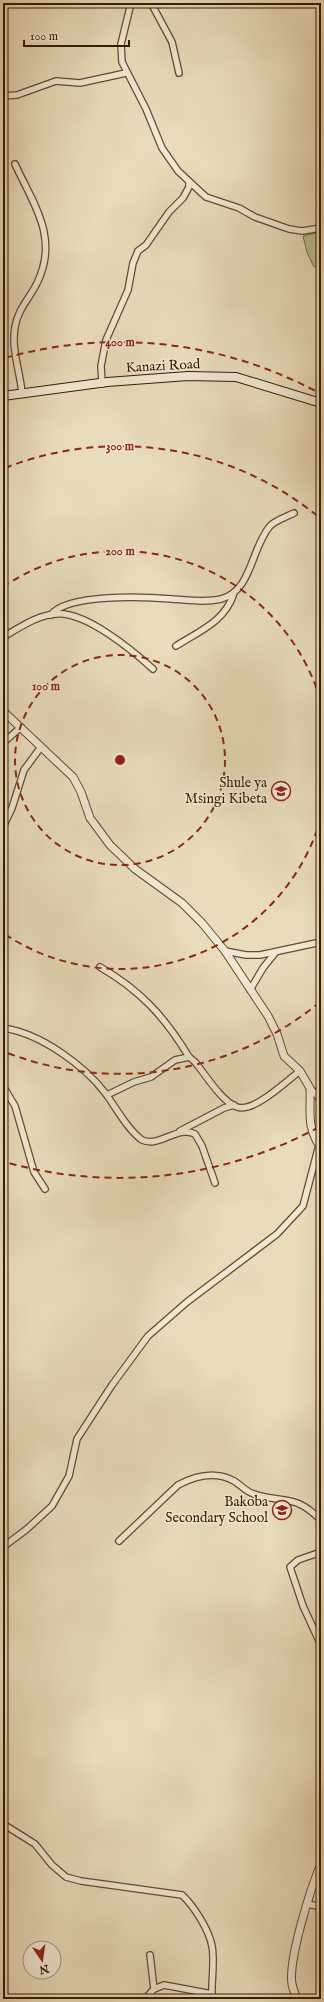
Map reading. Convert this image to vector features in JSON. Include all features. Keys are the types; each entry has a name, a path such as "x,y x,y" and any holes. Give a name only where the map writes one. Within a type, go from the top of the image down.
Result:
{"main road":[{"name":"Kanazi Road","path":"3,396 102,384 188,376 236,377 321,403"}],"street":[{"path":"131,3 120,54 126,73 146,109 166,156 178,171 206,197 239,208 255,218 289,230 302,231 321,228"},
{"path":"151,3 172,42 179,73"},
{"path":"3,96 17,94 56,81 80,83 126,73"},
{"path":"15,164 37,207 45,230 44,259 38,281 21,307 15,327 14,352 20,374 22,393"},
{"path":"102,384 101,366 106,340 128,290 133,263 138,251 146,245 169,212 183,198 189,187 189,182"},
{"path":"51,615 56,609 64,606 100,598 206,601 221,599 239,589 264,535 272,525 294,513"},
{"path":"176,646 214,623 231,604 234,593"},
{"path":"3,637 34,621 51,615 67,615 81,619 125,644 153,669"},
{"path":"3,711 21,727 76,783 90,818 110,845 135,869 193,912 225,951 273,1024 284,1056 300,1071 310,1088 321,1100"},
{"path":"3,743 21,727"},
{"path":"3,827 14,802 24,770 41,747"},
{"path":"225,951 246,955 275,953 321,942"},
{"path":"250,990 262,968 275,953"},
{"path":"100,967 123,980 145,998 174,1032 189,1057 195,1062 215,1087 234,1105 244,1108 255,1106 300,1071"},
{"path":"3,1028 23,1032 62,1054 92,1078 142,1140 152,1142 175,1134 224,1108 234,1105"},
{"path":"107,1095 134,1082 151,1077 175,1060 189,1057"},
{"path":"3,1086 15,1106 34,1172 45,1188"},
{"path":"3,1547 27,1530 52,1506 69,1476 77,1440 112,1385 148,1336 186,1302 277,1234 303,1206 320,1146 312,1134 310,1127 310,1088"},
{"path":"175,1134 191,1132 198,1138 215,1183"},
{"path":"119,1541 178,1485 186,1480 211,1474 233,1480 248,1492 254,1494 298,1502 321,1520"},
{"path":"321,1552 298,1560 290,1567 303,1606 321,1645"},
{"path":"3,1824 35,1844 52,1865 66,1877 88,1882 182,1895 196,1911 210,1940 213,1961 212,1997 164,1985 154,1989 145,1999"},
{"path":"296,1999 292,1983 293,1964 308,1904 321,1864"},
{"path":"308,1904 321,1907"},
{"path":"150,1955 154,1989"}],"green space":[{"path":"321,232 321,266 314,267 307,252 303,236"}],"place":[{"name":"Shule ya Msingi Kibeta","path":"281,791"},
{"name":"Bakoba Secondary School","path":"282,1510"}]}
